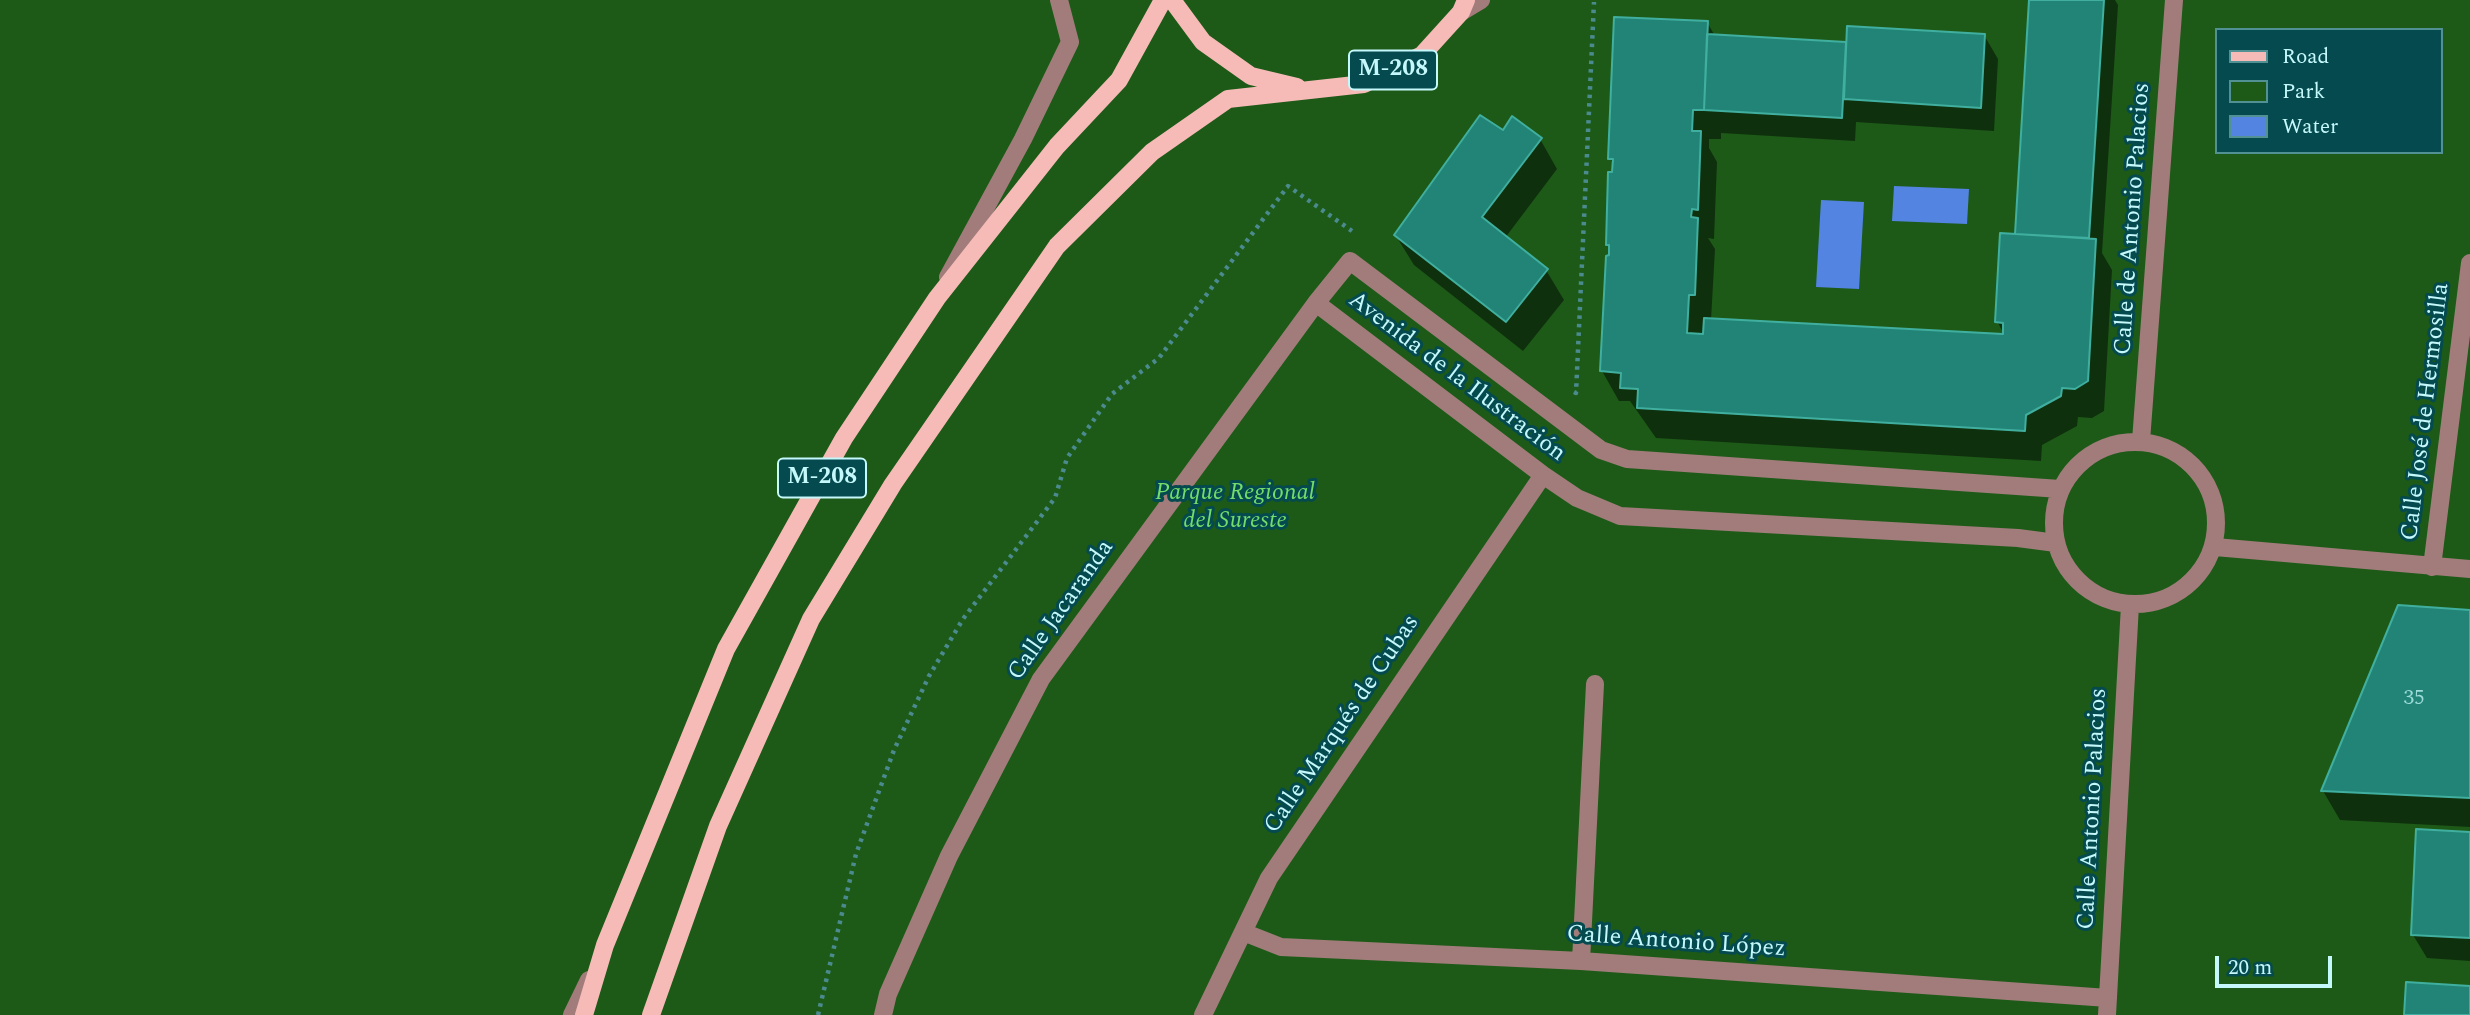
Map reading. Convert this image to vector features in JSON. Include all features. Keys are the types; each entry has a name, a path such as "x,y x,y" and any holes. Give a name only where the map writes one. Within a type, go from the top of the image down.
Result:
{"main road":[{"name":"M-208","path":"584,1015 605,945 726,649 844,438 937,298 1057,146 1119,80 1163,0"},
{"name":"M-208","path":"1172,0 1203,42 1251,76 1307,90"},
{"name":"M-208","path":"652,1015 718,826 811,619 893,484 1057,246 1152,152 1228,99 1364,84 1422,55 1463,6"}],"street":[{"path":"937,298 1023,139 1070,42 1059,0"},
{"path":"1463,6 1481,0"},
{"name":"Calle de Antonio Palacios","path":"2141,441 2174,0"},
{"name":"Avenida de la Ilustración","path":"2056,543 2005,537 1620,516 1577,498 1543,475 1316,303 1350,261 1601,450 1628,459 2060,489"},
{"name":"Calle José de Hermosilla","path":"2432,567 2470,263"},
{"name":"Calle Jacaranda","path":"883,1015 888,994 949,856 1041,679 1316,303"},
{"path":"2141,441 2176,452 2203,477 2217,510 2215,547 2202,572 2183,591 2157,603 2130,605 2097,596 2071,574 2056,543 2053,516 2060,489 2078,464 2107,446 2141,441"},
{"name":"Calle Marqués de Cubas","path":"1203,1015 1269,878 1543,475"},
{"path":"2215,547 2470,569"},
{"name":"Calle Antonio Palacios","path":"2107,1006 2130,605"},
{"path":"1581,961 1595,684"},
{"name":"Calle Antonio López","path":"1243,932 1282,947 1581,961 2107,1006"},
{"path":"572,1015 605,945"}],"green space":[{"name":"Parque Regional del Sureste","path":"0,0 2470,0 2470,1015 0,1015"}],"water":[{"path":"1894,186 1969,189 1967,224 1892,221"},
{"path":"1821,200 1864,202 1859,289 1816,287"}],"building":[{"path":"2029,0 2104,0 2089,238 2015,234"},
{"path":"1614,17 1708,21 1704,110 1693,110 1692,131 1701,131 1698,210 1692,209 1691,217 1698,218 1695,295 1689,295 1687,333 1703,334 1704,318 2003,334 2003,323 1995,322 2000,233 2096,239 2088,381 2075,389 2062,388 2061,396 2026,415 2025,431 1637,408 1638,389 1620,388 1621,373 1600,371 1606,256 1609,255 1609,245 1606,245 1608,172 1612,172 1613,159 1608,159"},
{"path":"1847,26 1985,34 1981,108 1844,99"},
{"path":"1707,34 1846,42 1842,118 1704,110"},
{"path":"1480,115 1503,130 1512,116 1542,138 1482,217 1548,269 1506,322 1394,235"},
{"path":"2398,605 2470,610 2470,798 2321,791"},
{"path":"2416,829 2470,832 2470,938 2411,935"},
{"path":"2406,982 2470,986 2470,1015 2404,1015"}]}
